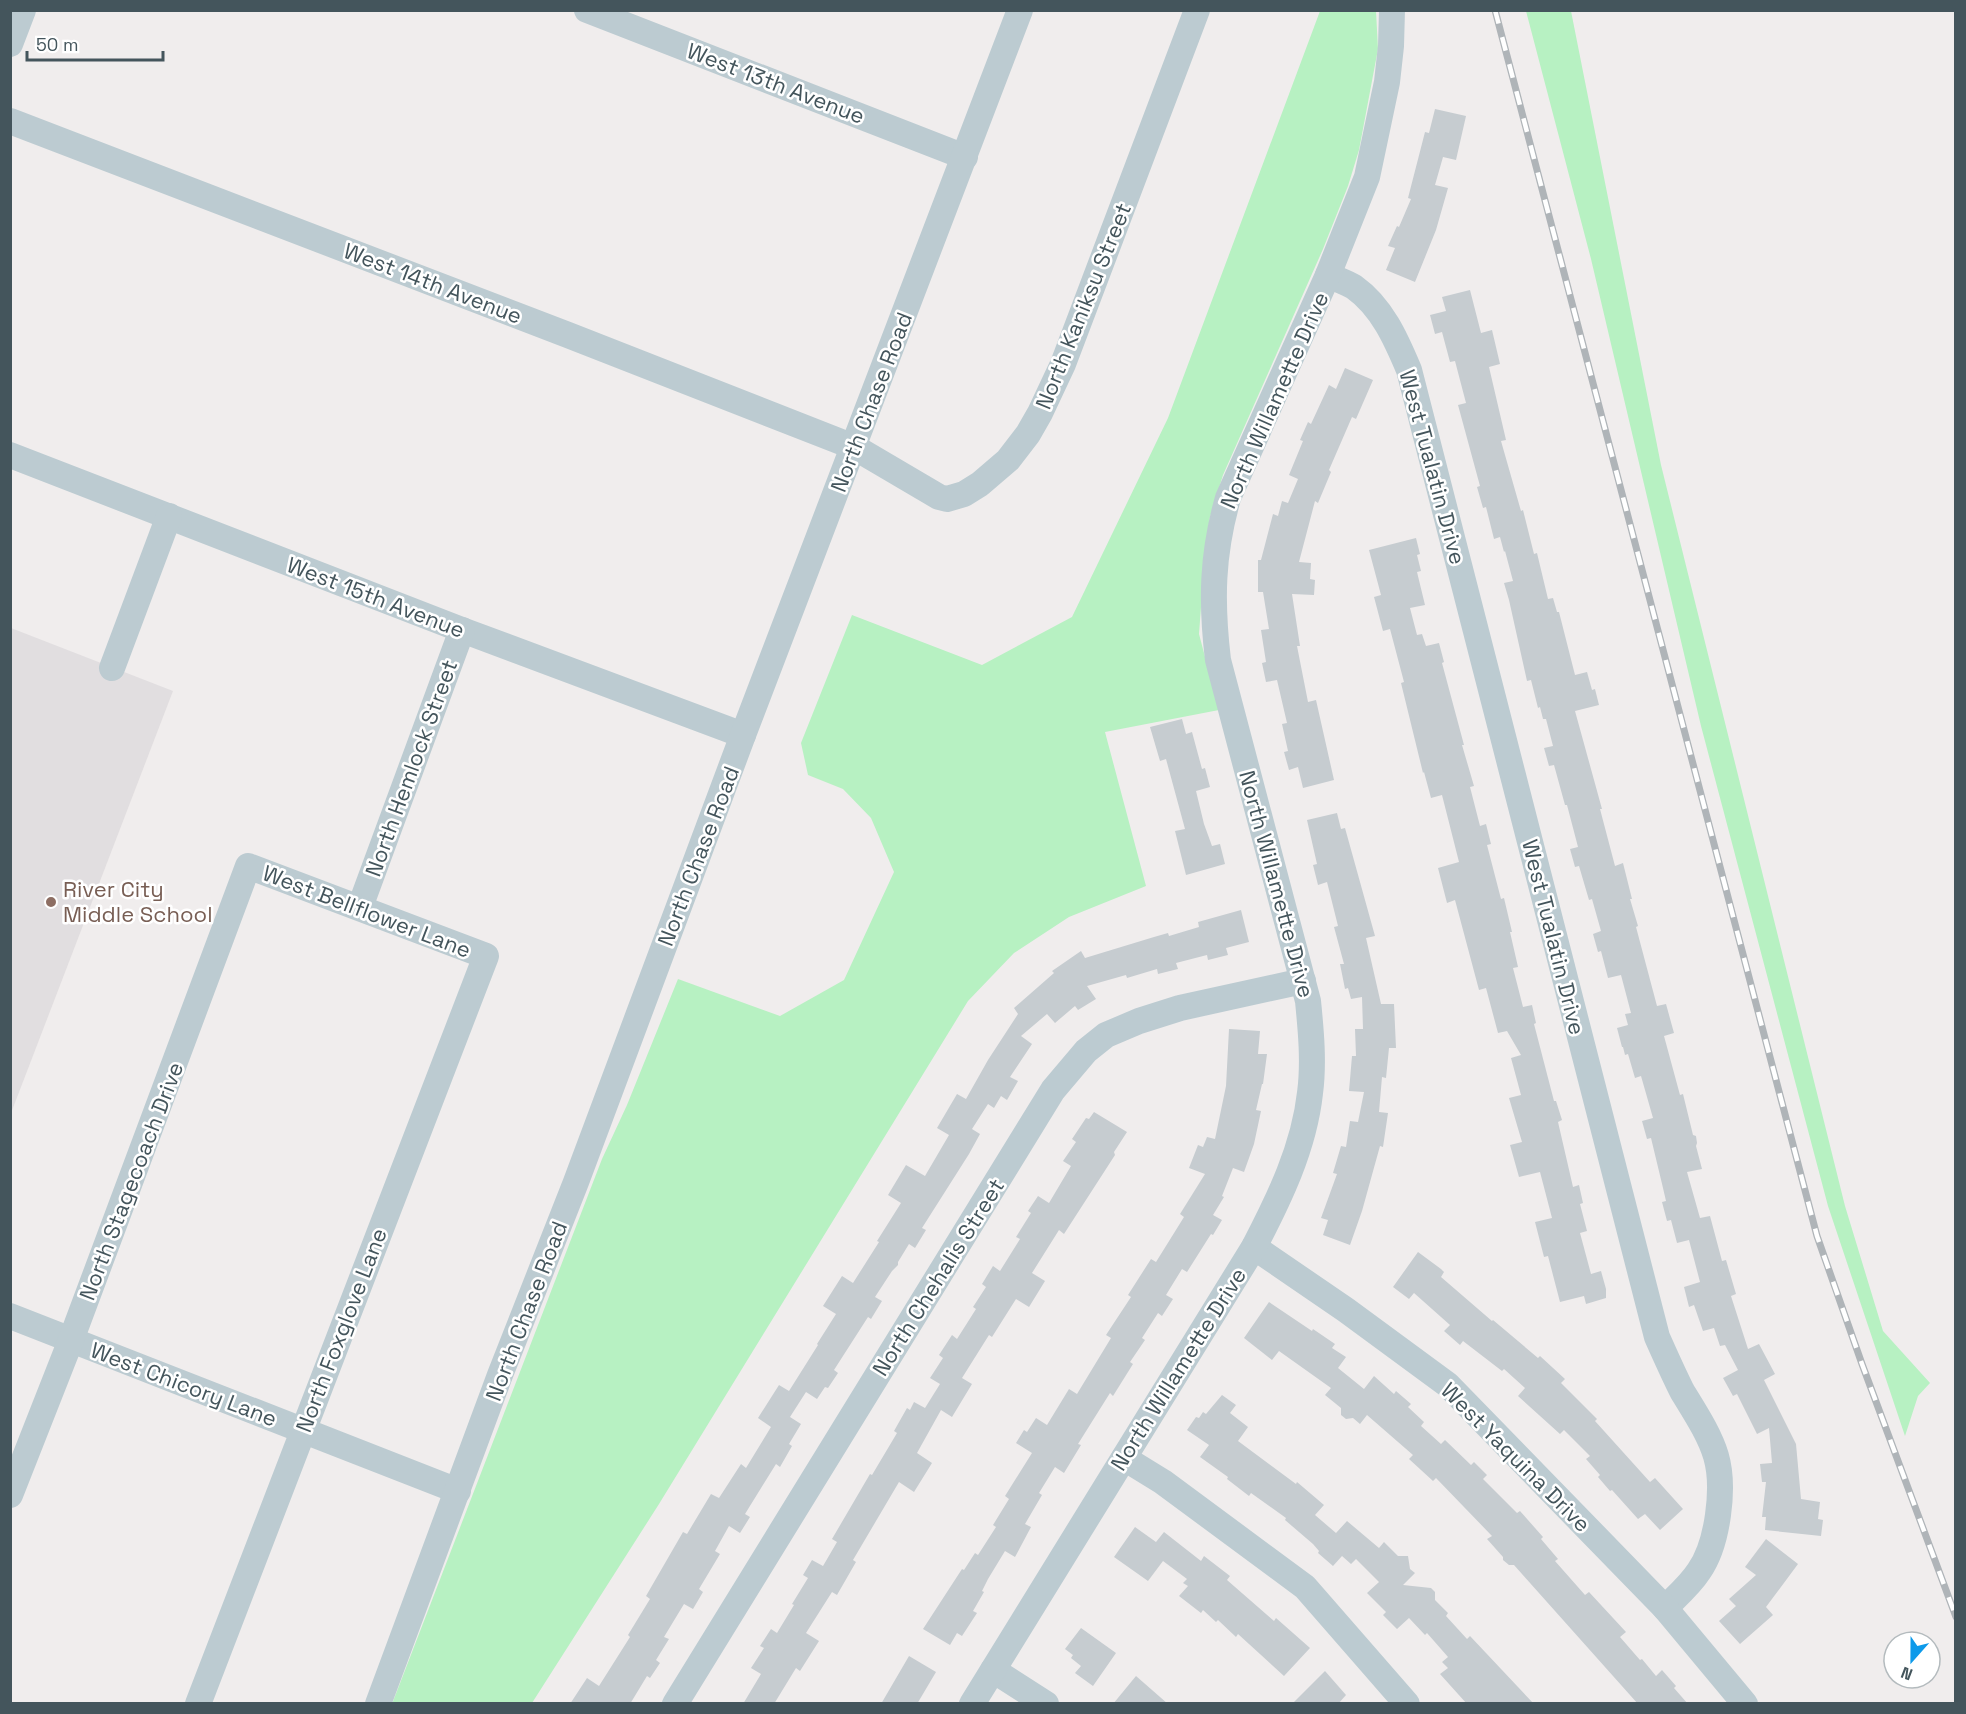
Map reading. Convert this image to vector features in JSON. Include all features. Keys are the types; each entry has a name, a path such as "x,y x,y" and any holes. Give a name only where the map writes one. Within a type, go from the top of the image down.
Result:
{"street":[{"path":"10,44 23,10"},
{"name":"West 13th Avenue","path":"587,10 965,157"},
{"name":"North Chase Road","path":"378,1704 500,1375 576,1182 743,735 1020,10"},
{"name":"North Kaniksu Street","path":"854,447 927,491 947,499 964,494 980,484 1008,460 1028,434 1063,364 1197,10"},
{"name":"North Willamette Drive","path":"972,1704 1254,1247 1278,1200 1300,1140 1308,1108 1311,1044 1308,1001 1218,660 1213,596 1219,529 1228,498 1328,275 1367,177 1387,82 1392,10"},
{"name":"West 14th Avenue","path":"10,121 854,447"},
{"name":"West Tualatin Drive","path":"1328,275 1353,287 1375,306 1397,340 1409,370 1657,1337 1716,1456 1721,1486 1712,1542 1700,1569 1665,1608"},
{"name":"West 15th Avenue","path":"10,455 462,630 743,735"},
{"path":"112,668 169,516"},
{"name":"North Hemlock Street","path":"360,907 462,630"},
{"name":"West Bellflower Lane","path":"249,866 486,956"},
{"name":"North Stagecoach Drive","path":"10,1495 71,1340 249,866"},
{"name":"North Foxglove Lane","path":"198,1704 486,956"},
{"name":"North Chehalis Street","path":"675,1704 1053,1090 1086,1051 1106,1035 1180,1008 1303,981"},
{"name":"West Yaquina Drive","path":"1254,1247 1346,1310 1448,1385 1665,1608 1745,1704"},
{"name":"West Chicory Lane","path":"10,1316 458,1491"},
{"path":"1124,1458 1163,1482 1305,1587 1407,1704"},
{"path":"993,1670 1046,1704"}],"shaded area":[{"name":"River City Middle School","path":"11,628 173,691 11,1113"}],"green space":[{"path":"1320,11 1376,11 1378,49 1359,150 1348,186 1323,249 1223,475 1210,517 1199,634 1219,710 1105,732 1146,886 1069,917 1014,953 968,1001 659,1504 532,1703 392,1704 602,1159 627,1105 678,979 780,1016 844,980 894,872 871,818 843,789 808,775 801,743 852,615 982,665 1072,617 1168,418"},
{"path":"1526,11 1571,11 1661,465 1845,1206 1883,1331 1930,1383 1918,1396 1905,1436 1828,1206 1701,726 1591,259"}],"building":[{"path":"1435,109 1466,116 1456,160 1443,157 1435,185 1448,188 1436,230 1415,282 1386,270 1395,248 1388,246 1411,199 1408,198 1425,132 1429,133"},
{"path":"1470,290 1481,333 1492,330 1500,364 1489,367 1506,440 1501,441 1534,554 1537,553 1548,599 1553,598 1557,612 1559,612 1575,675 1587,672 1599,705 1575,711 1615,866 1623,863 1638,926 1636,927 1657,1006 1666,1004 1674,1033 1664,1036 1680,1095 1683,1094 1693,1135 1696,1136 1702,1169 1687,1172 1700,1218 1710,1216 1722,1261 1726,1260 1736,1294 1731,1296 1748,1349 1759,1344 1775,1374 1764,1380 1796,1444 1801,1499 1820,1502 1818,1519 1823,1520 1821,1536 1765,1530 1766,1517 1762,1517 1766,1482 1762,1482 1760,1464 1772,1463 1769,1428 1757,1434 1737,1394 1733,1396 1723,1378 1738,1370 1725,1345 1720,1346 1714,1328 1703,1331 1694,1305 1689,1307 1684,1287 1700,1282 1689,1240 1677,1243 1671,1220 1667,1221 1662,1202 1666,1201 1651,1138 1647,1139 1642,1121 1653,1118 1641,1076 1635,1078 1617,1028 1628,1025 1625,1014 1631,1013 1621,975 1608,978 1601,951 1598,952 1593,934 1601,931 1579,866 1575,867 1570,849 1578,847 1554,765 1549,766 1544,748 1553,746 1546,719 1543,719 1540,707 1538,708 1531,680 1527,681 1504,583 1513,581 1500,537 1494,539 1486,507 1483,508 1477,487 1480,486 1458,405 1466,403 1455,361 1450,362 1442,332 1435,334 1430,315 1446,311 1442,297"},
{"path":"1345,368 1373,380 1356,419 1352,417 1329,470 1331,472 1318,503 1315,501 1299,562 1311,563 1310,579 1315,580 1314,595 1292,594 1300,646 1297,646 1308,702 1316,700 1334,780 1303,788 1298,767 1289,770 1284,752 1288,751 1282,724 1287,723 1277,680 1266,682 1262,663 1266,662 1261,630 1269,629 1263,592 1258,592 1258,560 1261,560 1273,514 1278,516 1282,501 1288,503 1298,479 1289,475 1308,422 1311,424 1329,385 1336,389"},
{"path":"1416,538 1421,571 1417,572 1425,605 1410,608 1417,635 1422,634 1426,646 1439,643 1444,662 1442,663 1464,745 1462,745 1474,786 1470,787 1480,826 1486,824 1491,844 1487,845 1512,932 1510,932 1518,967 1513,968 1523,1007 1532,1005 1536,1023 1534,1024 1554,1101 1556,1101 1562,1120 1558,1122 1573,1187 1579,1185 1583,1203 1580,1204 1587,1231 1580,1233 1591,1274 1601,1271 1606,1289 1606,1298 1586,1304 1584,1296 1560,1302 1548,1256 1544,1257 1535,1222 1552,1218 1540,1172 1519,1177 1510,1145 1522,1142 1509,1098 1521,1095 1511,1058 1521,1055 1507,1031 1498,1033 1486,988 1479,990 1455,900 1447,903 1438,868 1459,862 1442,795 1431,798 1401,683 1404,682 1390,629 1383,631 1374,597 1381,595 1369,550"},
{"path":"1182,719 1186,734 1192,732 1202,769 1205,768 1210,787 1196,791 1204,824 1212,846 1220,844 1225,864 1186,875 1175,831 1185,829 1166,759 1160,761 1150,727"},
{"path":"1337,813 1341,829 1345,828 1375,936 1366,938 1381,1004 1394,1004 1396,1048 1389,1048 1386,1078 1382,1077 1379,1112 1388,1113 1383,1147 1380,1146 1350,1245 1323,1235 1328,1220 1321,1218 1337,1174 1333,1173 1341,1146 1346,1147 1350,1121 1358,1122 1364,1092 1349,1091 1352,1056 1356,1056 1355,1029 1363,1029 1362,997 1351,999 1348,988 1345,989 1340,964 1344,964 1334,927 1338,926 1327,882 1318,885 1313,865 1317,864 1307,820"},
{"path":"1241,910 1249,942 1226,948 1228,955 1208,960 1207,955 1176,963 1178,969 1158,974 1157,969 1087,986 1096,999 1078,1010 1075,1006 1055,1023 1047,1014 1021,1036 1032,1044 1010,1077 1018,1081 1007,1100 1001,1096 994,1108 988,1104 972,1129 980,1134 969,1154 922,1228 926,1230 915,1248 909,1244 898,1265 875,1297 882,1301 871,1319 868,1317 834,1370 838,1373 828,1388 825,1387 817,1399 806,1392 790,1417 801,1424 789,1444 792,1446 780,1467 776,1464 745,1514 750,1517 740,1533 729,1526 715,1551 720,1554 699,1589 703,1592 693,1609 684,1604 664,1637 669,1639 656,1660 660,1663 650,1678 647,1676 630,1704 570,1704 587,1678 599,1686 630,1637 628,1635 650,1599 646,1596 683,1532 687,1534 711,1494 719,1498 741,1464 746,1468 771,1427 758,1418 779,1385 789,1391 836,1314 823,1306 842,1276 853,1283 879,1242 877,1241 901,1203 888,1195 906,1165 925,1176 949,1135 937,1128 957,1094 966,1099 1018,1014 1014,1008 1054,973 1052,971 1081,951 1085,958 1168,933 1169,936 1199,927 1198,922"},
{"path":"1229,1029 1260,1031 1258,1054 1267,1054 1263,1084 1256,1110 1261,1111 1254,1144 1244,1172 1233,1168 1222,1196 1224,1197 1213,1215 1222,1220 1187,1272 1182,1269 1166,1295 1173,1299 1162,1316 1158,1313 1142,1338 1145,1340 1130,1362 1133,1364 1113,1396 1110,1393 1078,1444 1081,1445 1064,1473 1055,1467 1039,1493 1042,1495 1025,1524 1031,1527 1015,1557 1005,1551 982,1591 984,1592 973,1611 977,1613 962,1636 957,1633 950,1645 923,1629 962,1569 964,1570 975,1553 978,1555 996,1527 993,1525 1009,1499 1005,1496 1032,1453 1016,1443 1024,1430 1027,1432 1036,1418 1047,1425 1069,1389 1077,1394 1111,1338 1106,1335 1131,1297 1128,1295 1151,1259 1156,1262 1184,1217 1180,1214 1205,1174 1189,1168 1198,1145 1203,1147 1207,1137 1215,1139 1226,1086"},
{"path":"1094,1112 1127,1132 1114,1152 1115,1155 1064,1234 1059,1230 1032,1273 1045,1281 1029,1307 1016,1299 992,1337 989,1335 962,1378 972,1384 952,1417 941,1410 917,1453 932,1463 914,1492 899,1482 853,1560 856,1562 837,1595 832,1592 806,1633 819,1641 800,1671 796,1668 774,1704 743,1704 761,1674 751,1668 764,1648 760,1646 771,1629 777,1633 794,1605 792,1604 808,1578 803,1575 812,1560 823,1566 837,1542 832,1539 897,1433 894,1431 907,1408 910,1410 914,1402 925,1408 940,1384 930,1378 943,1358 939,1355 952,1335 957,1339 976,1309 973,1307 986,1287 982,1284 993,1266 1000,1271 1020,1239 1016,1237 1031,1213 1028,1211 1038,1196 1049,1203 1071,1166 1063,1161 1076,1142 1072,1139 1086,1118 1089,1119"},
{"path":"1418,1252 1444,1272 1441,1277 1538,1358 1540,1356 1565,1379 1561,1383 1597,1419 1595,1421 1650,1482 1655,1478 1683,1509 1660,1530 1645,1514 1638,1519 1598,1477 1600,1475 1586,1459 1590,1456 1564,1430 1560,1434 1518,1396 1525,1388 1504,1369 1502,1371 1463,1341 1460,1345 1444,1331 1450,1325 1414,1293 1409,1299 1393,1287"},
{"path":"1269,1302 1335,1344 1332,1348 1346,1357 1338,1368 1364,1389 1374,1376 1394,1394 1396,1391 1411,1404 1408,1407 1424,1422 1421,1426 1441,1444 1445,1440 1471,1465 1474,1462 1487,1475 1483,1479 1517,1513 1520,1511 1543,1537 1541,1539 1558,1559 1555,1561 1585,1595 1589,1592 1626,1632 1620,1637 1640,1660 1642,1659 1656,1676 1662,1670 1688,1704 1638,1704 1514,1565 1509,1565 1503,1560 1503,1557 1487,1539 1492,1536 1436,1478 1433,1481 1409,1459 1413,1455 1367,1415 1360,1424 1353,1418 1346,1419 1341,1415 1341,1408 1325,1395 1331,1388 1279,1351 1272,1360 1244,1338"},
{"path":"1222,1395 1236,1405 1230,1413 1248,1427 1238,1441 1296,1484 1297,1482 1324,1505 1315,1515 1336,1533 1347,1521 1379,1548 1384,1542 1398,1556 1408,1556 1410,1569 1415,1573 1403,1585 1431,1588 1435,1592 1435,1600 1448,1613 1446,1616 1467,1639 1470,1636 1534,1704 1467,1704 1440,1674 1448,1668 1442,1662 1448,1657 1427,1633 1425,1635 1409,1618 1397,1629 1383,1615 1386,1612 1367,1593 1379,1582 1356,1559 1351,1564 1342,1556 1333,1566 1318,1553 1319,1551 1313,1544 1285,1520 1286,1518 1251,1493 1249,1496 1200,1457 1209,1445 1187,1430 1196,1417 1199,1418 1203,1412 1206,1414"},
{"path":"1135,1527 1156,1542 1164,1532 1201,1561 1204,1556 1230,1576 1227,1580 1274,1621 1276,1618 1310,1648 1284,1676 1238,1634 1236,1637 1218,1620 1216,1622 1203,1610 1201,1613 1179,1596 1188,1586 1183,1583 1187,1579 1163,1561 1148,1581 1114,1557"},
{"path":"1766,1539 1798,1564 1766,1607 1773,1615 1740,1644 1719,1621 1736,1606 1729,1599 1756,1575 1745,1567"},
{"path":"1081,1628 1116,1653 1093,1686 1075,1673 1081,1666 1065,1649"},
{"path":"909,1656 936,1672 917,1704 881,1704"},
{"path":"1325,1671 1346,1695 1338,1704 1292,1704"},
{"path":"1136,1676 1168,1704 1113,1704"}],"railway":[{"path":"1495,10 1817,1236 1956,1617"}],"place":[{"name":"River City Middle School","path":"51,902"}]}
